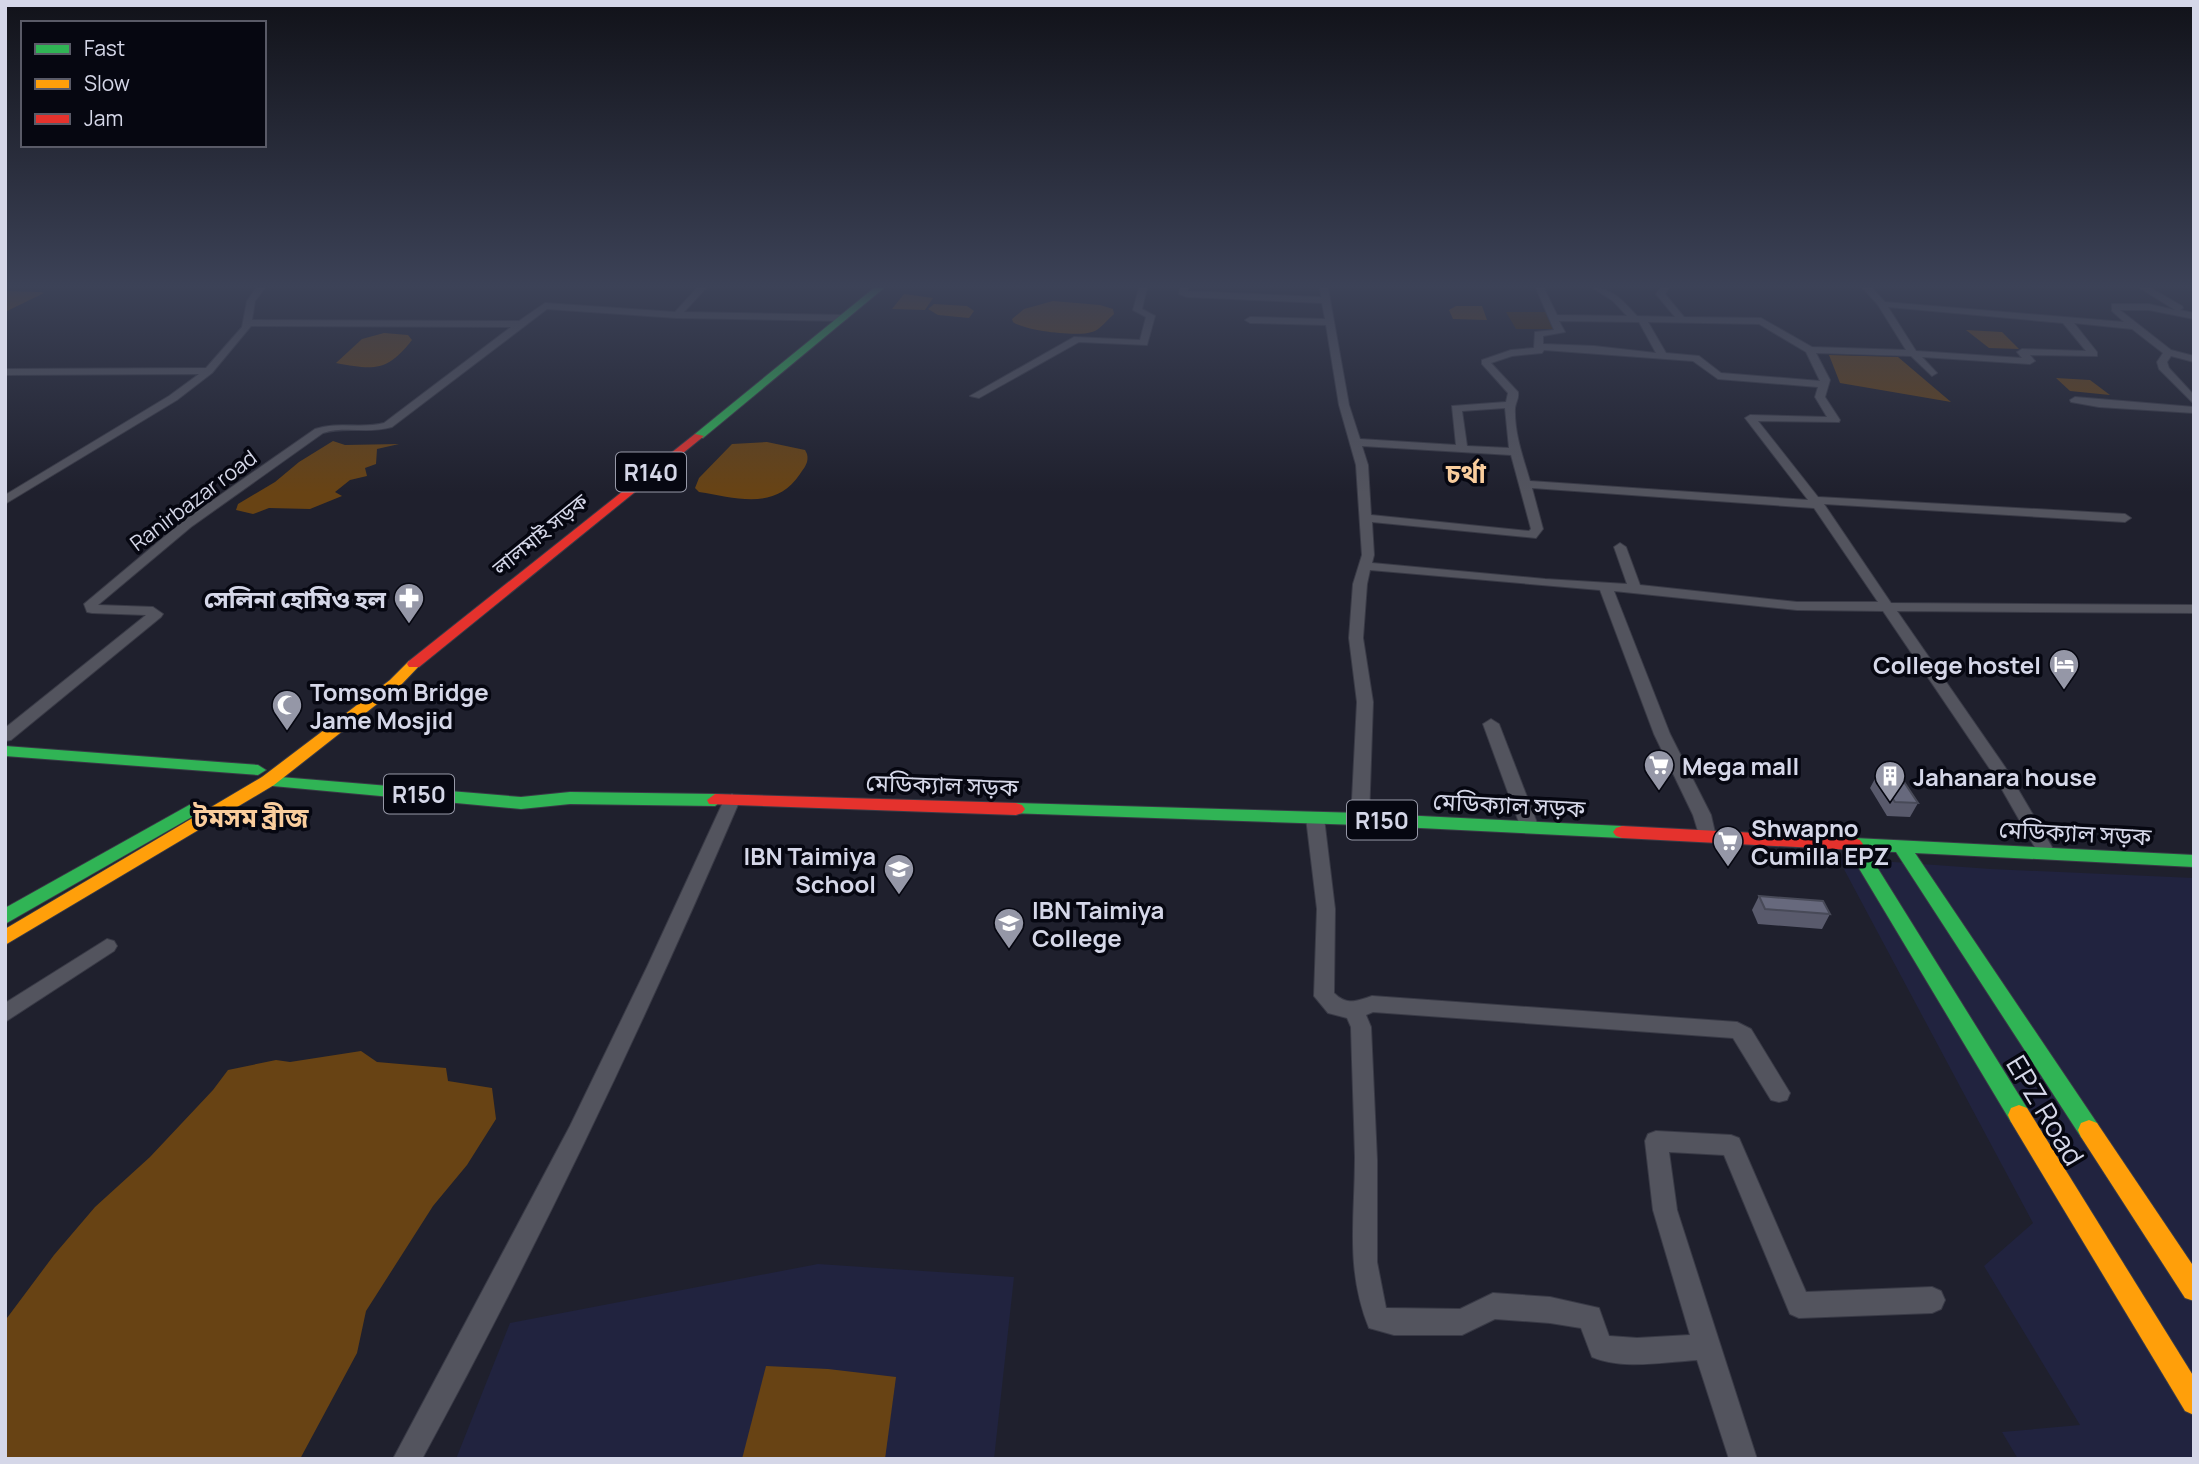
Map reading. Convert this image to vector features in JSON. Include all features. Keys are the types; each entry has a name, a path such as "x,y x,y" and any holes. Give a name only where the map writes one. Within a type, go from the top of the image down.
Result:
{"main road":[{"name":"লালমাই সড়ক","path":"5,917 239,782 286,768 643,478 799,356"},
{"name":"লালমাই সড়ক","path":"5,938 263,776 384,678 423,655"},
{"name":"R150","path":"5,751 263,776"},
{"path":"5,763 239,782"},
{"name":"মেডিক্যাল সড়ক","path":"286,768 529,790 570,798"},
{"name":"মেডিক্যাল সড়ক","path":"263,776 392,792 521,803 570,798 732,800 1360,819 2194,861"},
{"path":"392,792 404,779"},
{"name":"EPZ Road","path":"1854,845 2194,1402"},
{"name":"EPZ Road","path":"1902,848 2194,1289"}],"street":[{"path":"5,500 173,398 209,371 223,356"},
{"name":"Ranirbazar road","path":"5,736 156,614 153,611 92,609 90,604 187,524 328,426 379,428 388,425 479,356"},
{"path":"975,396 1046,356"},
{"path":"1335,356 1344,405 1362,465 1368,555 1360,584 1356,638 1365,702 1360,819"},
{"path":"1365,518 1532,535 1537,529 1516,452 1510,405 1514,398 1511,388 1485,362 1499,356"},
{"path":"1653,356 1699,359 1716,375 1722,377 1823,384"},
{"path":"1814,356 1822,370 1820,397 1835,420 1750,418 1814,500 1999,771 2047,854"},
{"path":"1915,356 1931,373"},
{"path":"1942,356 2030,361 2026,356"},
{"path":"2165,356 2162,362 2164,369 2194,401"},
{"path":"5,372 209,371"},
{"path":"5,379 19,372"},
{"path":"2075,400 2194,410"},
{"path":"1462,448 1456,408 1510,405"},
{"path":"1356,442 1516,452"},
{"path":"1525,484 1749,502 1814,504 1814,500"},
{"path":"1814,500 2125,518"},
{"path":"1620,547 1635,588"},
{"path":"1365,566 1635,588 1797,606 2194,609"},
{"path":"1606,587 1662,734 1702,815 1707,837"},
{"path":"1491,724 1530,828"},
{"path":"407,1459 476,1336 657,970 732,800"},
{"path":"1315,818 1326,909 1324,996 1335,1007 1354,1011 1372,1004 1737,1030 1744,1035 1779,1093"},
{"path":"5,1014 107,946"},
{"path":"1354,1011 1361,1027 1366,1159 1366,1259 1372,1305 1378,1319 1394,1322 1462,1322 1493,1306 1550,1310 1590,1317 1601,1348 1637,1351 1706,1347"},
{"path":"1743,1459 1665,1210 1656,1141 1731,1145 1800,1305 1932,1300"}],"shaded area":[{"path":"343,356 397,356 387,363 370,367 336,363"},
{"path":"1830,356 1898,357 1951,402 1840,383"},
{"path":"2056,378 2090,380 2110,395 2070,391"},
{"path":"333,441 345,445 399,444 377,449 376,464 365,468 367,476 350,480 335,492 342,496 310,509 269,508 253,514 236,510 238,504 275,482 299,462"},
{"path":"767,442 805,450 807,462 790,486 767,498 754,499 699,492 695,488 699,478 732,444"},
{"path":"1838,858 1991,869 2194,878 2194,1459 2018,1459 2002,1432 2080,1425 1984,1266 2033,1223"},
{"path":"361,1051 377,1062 446,1068 448,1081 492,1088 496,1119 467,1165 433,1206 366,1311 357,1353 300,1459 5,1459 7,1318 54,1255 95,1207 150,1157 213,1090 228,1070 276,1060 290,1062"},
{"path":"818,1264 1014,1277 994,1459 456,1459 510,1323"},
{"path":"766,1366 828,1369 896,1377 885,1459 742,1459"}],"building":[{"path":"1877,775 1900,776 1918,803 1895,802"},
{"path":"1759,896 1823,901 1830,914 1765,909"}],"traffic: fast":[{"path":"699,436 796,356"},
{"path":"5,751 258,770"},
{"path":"268,781 521,803 570,798 715,800"},
{"path":"1016,809 1360,819 1622,832"},
{"path":"5,917 191,810"},
{"path":"1854,844 2194,861"},
{"path":"1854,845 2019,1115"},
{"path":"1902,848 2089,1130"}],"traffic: slow":[{"path":"5,938 268,781 395,683 414,664"},
{"path":"2019,1115 2194,1402"},
{"path":"2089,1130 2194,1289"}],"traffic: jam":[{"path":"414,664 699,436"},
{"path":"715,800 1016,809"},
{"path":"1622,832 1854,844"}],"place":[{"name":"সেলিনা হোমিও হল","path":"409,625"},
{"name":"College hostel","path":"2064,691"},
{"name":"Tomsom Bridge Jame Mosjid","path":"287,732"},
{"name":"Mega mall","path":"1659,792"},
{"name":"Jahanara house","path":"1890,803"},
{"name":"Shwapno Cumilla EPZ","path":"1728,868"},
{"name":"IBN Taimiya School","path":"899,896"},
{"name":"IBN Taimiya College","path":"1009,950"}],"district":[{"name":"চর্থা","path":"1466,473"},
{"name":"টমসম ব্রীজ","path":"251,817"}]}
